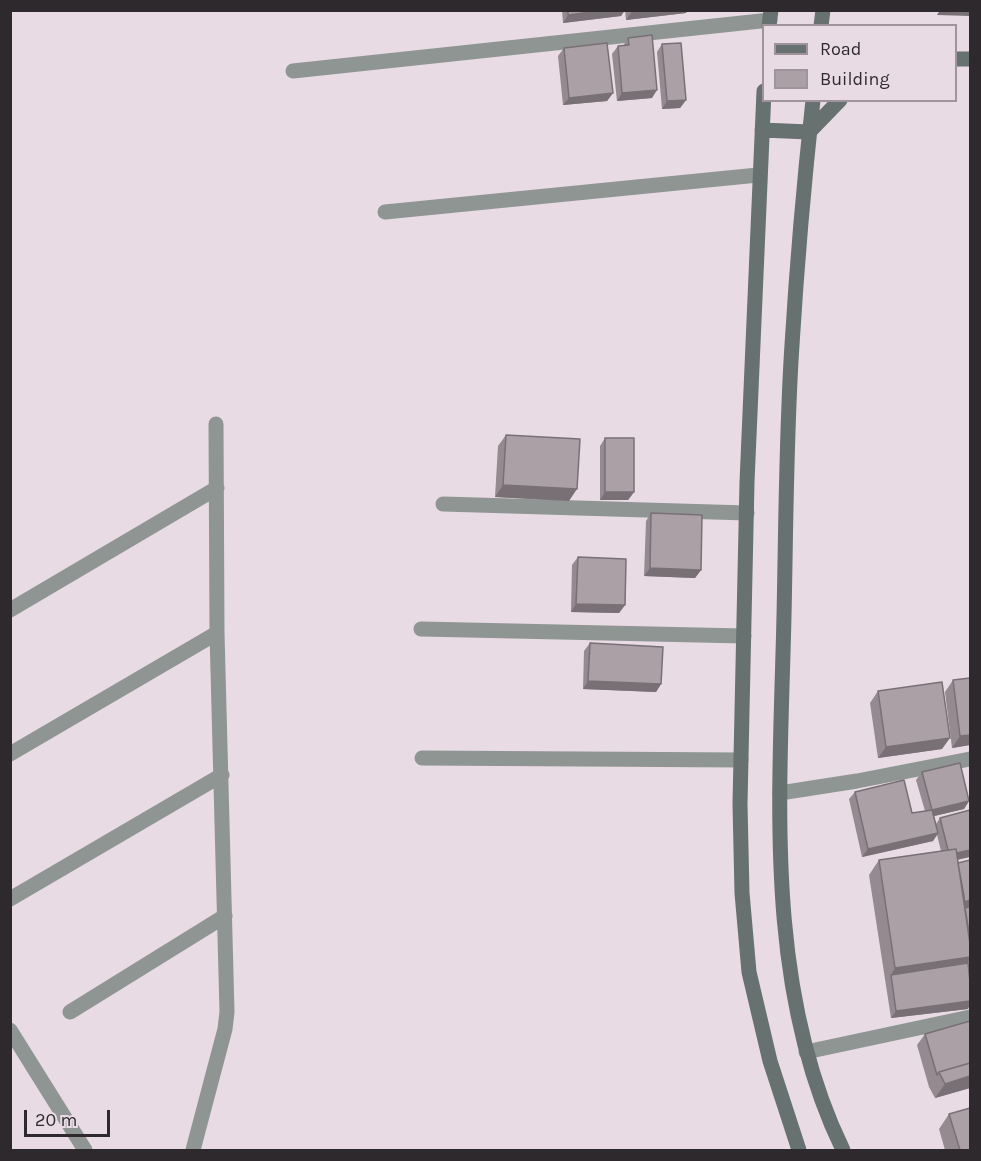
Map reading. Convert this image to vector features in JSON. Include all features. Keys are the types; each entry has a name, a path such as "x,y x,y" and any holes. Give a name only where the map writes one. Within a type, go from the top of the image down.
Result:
{"main road":[{"path":"763,102 758,175 747,513 741,760 742,892 749,972 770,1061 799,1150"},
{"path":"813,102 791,346 780,793 782,894 789,960 806,1052 831,1125 843,1150"},
{"path":"762,130 809,132 838,102"}],"street":[{"path":"293,71 770,19"},
{"path":"385,212 758,175"},
{"path":"193,1150 225,1029 216,424"},
{"path":"10,610 217,488"},
{"path":"443,504 747,513"},
{"path":"421,629 744,636"},
{"path":"10,754 218,633"},
{"path":"422,758 741,760"},
{"path":"780,793 970,759"},
{"path":"10,899 222,775"},
{"path":"70,1012 225,916"},
{"path":"806,1052 970,1017"},
{"path":"10,1030 85,1150"}],"building":[{"path":"568,10 605,10 568,15"},
{"path":"652,35 657,90 622,93 618,46 629,45 628,38"},
{"path":"607,43 613,93 569,98 564,48"},
{"path":"681,43 686,100 667,101 662,44"},
{"path":"506,435 580,439 577,489 503,485"},
{"path":"605,438 634,438 634,492 605,492"},
{"path":"651,513 702,515 701,570 650,568"},
{"path":"578,557 626,559 625,605 576,604"},
{"path":"590,643 663,647 661,684 588,681"},
{"path":"970,678 970,735 960,736 953,680"},
{"path":"942,682 950,738 886,747 878,691"},
{"path":"960,763 969,801 932,810 922,772"},
{"path":"904,780 912,813 932,810 938,833 868,849 855,792"},
{"path":"970,810 970,850 957,853 956,849 948,850 940,818"},
{"path":"956,849 970,957 895,968 879,860"},
{"path":"970,860 970,900 965,902 958,863"},
{"path":"970,907 970,938 965,908"},
{"path":"968,963 970,1001 896,1011 891,975"},
{"path":"970,1021 970,1063 939,1072 937,1075 925,1034"},
{"path":"970,1063 970,1076 945,1084 939,1072"},
{"path":"970,1108 970,1150 960,1150 949,1114"}]}
